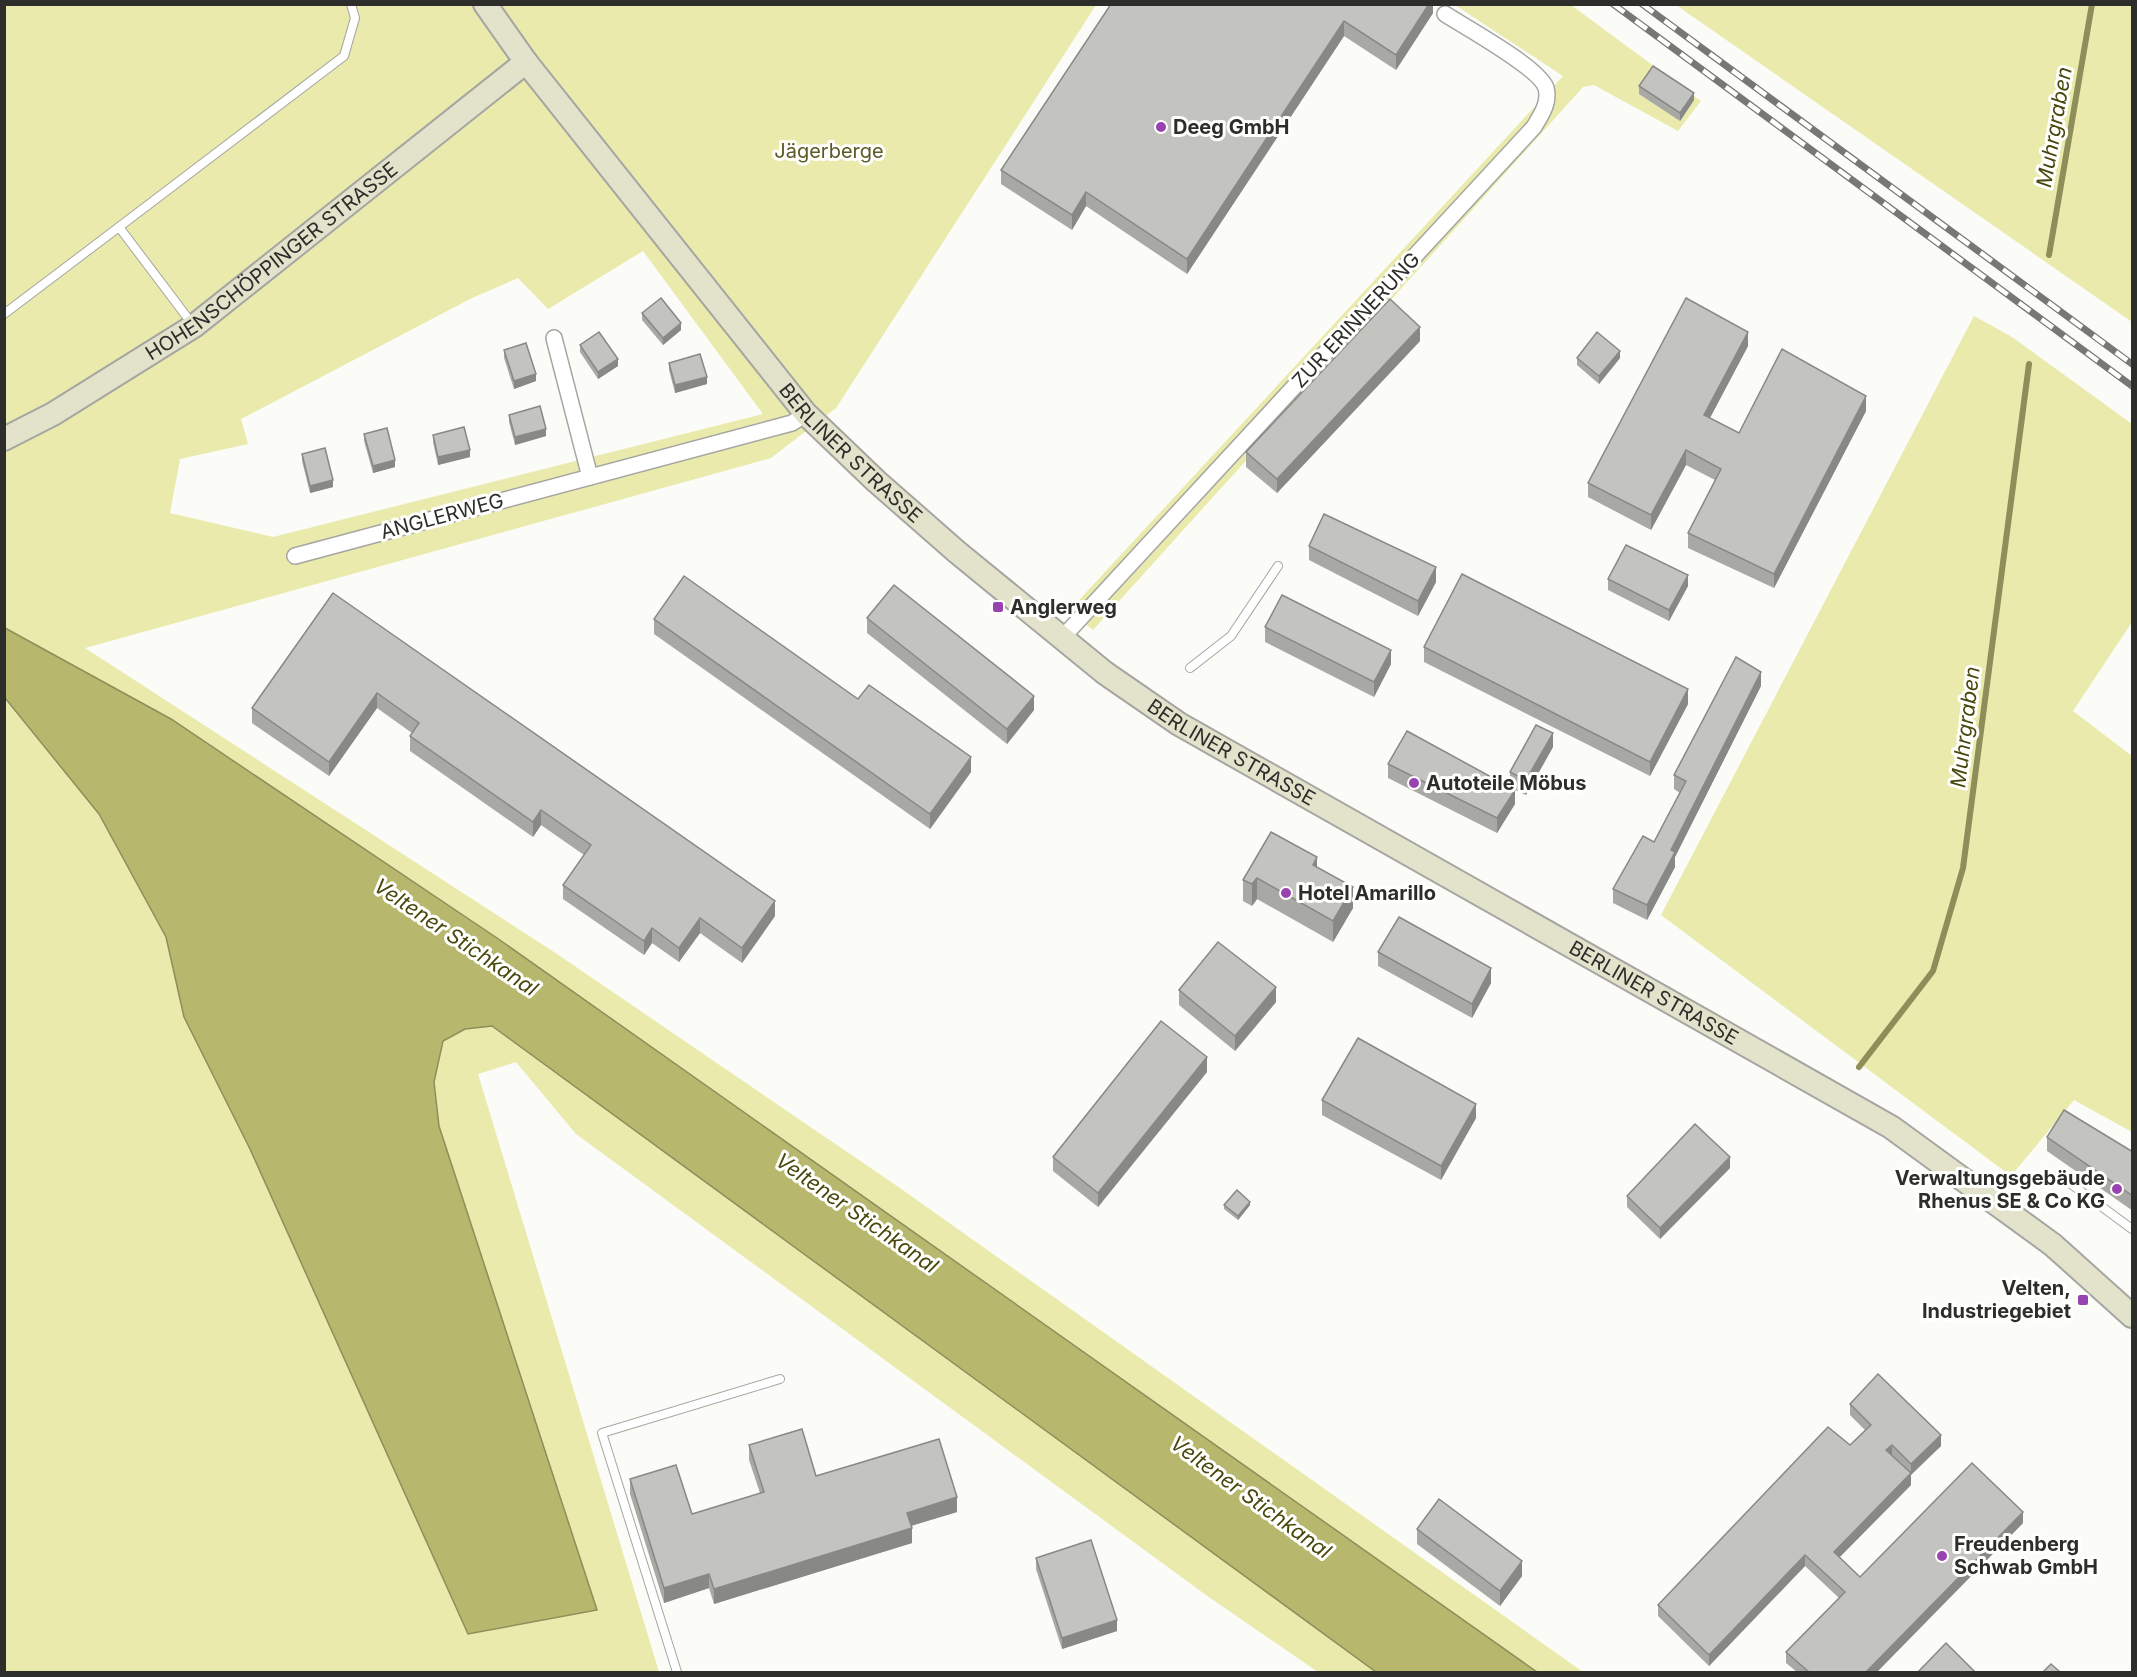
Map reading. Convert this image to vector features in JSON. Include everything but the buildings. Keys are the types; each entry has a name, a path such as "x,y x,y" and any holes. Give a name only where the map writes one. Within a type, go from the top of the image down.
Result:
{"main road":[{"name":"BERLINER STRASSE","path":"485,4 526,63 806,414 876,481 957,552 1105,673 1179,724 1891,1127 2053,1245 2133,1316"},
{"name":"HOHENSCHÖPPINGER STRASSE","path":"4,439 53,414 194,326 526,63"}],"street":[{"name":"ZUR ERINNERUNG","path":"1063,637 1534,127 1546,107 1546,88 1534,71 1445,14"},
{"path":"554,338 590,477"},
{"name":"ANGLERWEG","path":"295,556 792,423 806,414"}],"lane":[{"path":"4,314 344,56 355,18 351,4"},
{"path":"119,227 194,326"},
{"path":"1190,668 1231,636 1278,566"},
{"path":"2071,1184 2133,1229"},
{"path":"677,1672 602,1433 780,1379"}],"green space":[{"name":"Jägerberge","path":"4,5 1096,5 836,408 771,458 85,648 557,954 897,1186 1583,1672 1537,1672 497,938 171,719 5,628","holes":["643,251 763,414 273,537 170,513 180,459 248,444 241,419 472,298 518,278 548,309"]},
{"path":"1455,5 1571,5 1701,101 1678,131 1594,85 1583,87 1093,630 1069,611 1563,76"},
{"path":"1676,5 2132,5 2132,322"},
{"path":"1974,316 2012,337 2132,424 2132,622 2073,711 2132,756 2132,1132 2074,1100 2011,1176 1661,915"},
{"path":"4,698 99,814 166,937 184,1017 250,1149 597,1610 439,1126 434,1082 443,1041 465,1029 492,1026 1376,1672 1318,1672 1206,1595 576,1134 516,1062 478,1074 659,1672 5,1672"}],"water":[{"name":"Veltener Stichkanal","path":"5,628 171,719 497,938 1537,1672 1376,1672 492,1026 465,1029 443,1041 434,1082 439,1126 597,1610 468,1634 250,1149 184,1017 166,937 99,814 5,698"}],"waterway":[{"name":"Muhrgraben","path":"2049,255 2092,4"},
{"name":"Muhrgraben","path":"1859,1067 1933,971 1963,868 2029,364"}],"railway":[{"path":"1613,4 2132,386"},
{"path":"1642,4 2132,364"}],"place":[{"name":"Deeg GmbH","path":"1161,127"},
{"name":"Anglerweg","path":"998,607"},
{"name":"Autoteile Möbus","path":"1414,783"},
{"name":"Hotel Amarillo","path":"1286,893"},
{"name":"Verwaltungsgebäude Rhenus SE & Co KG","path":"2117,1189"},
{"name":"Velten, Industriegebiet","path":"2083,1300"},
{"name":"Freudenberg Schwab GmbH","path":"1942,1556"}]}
